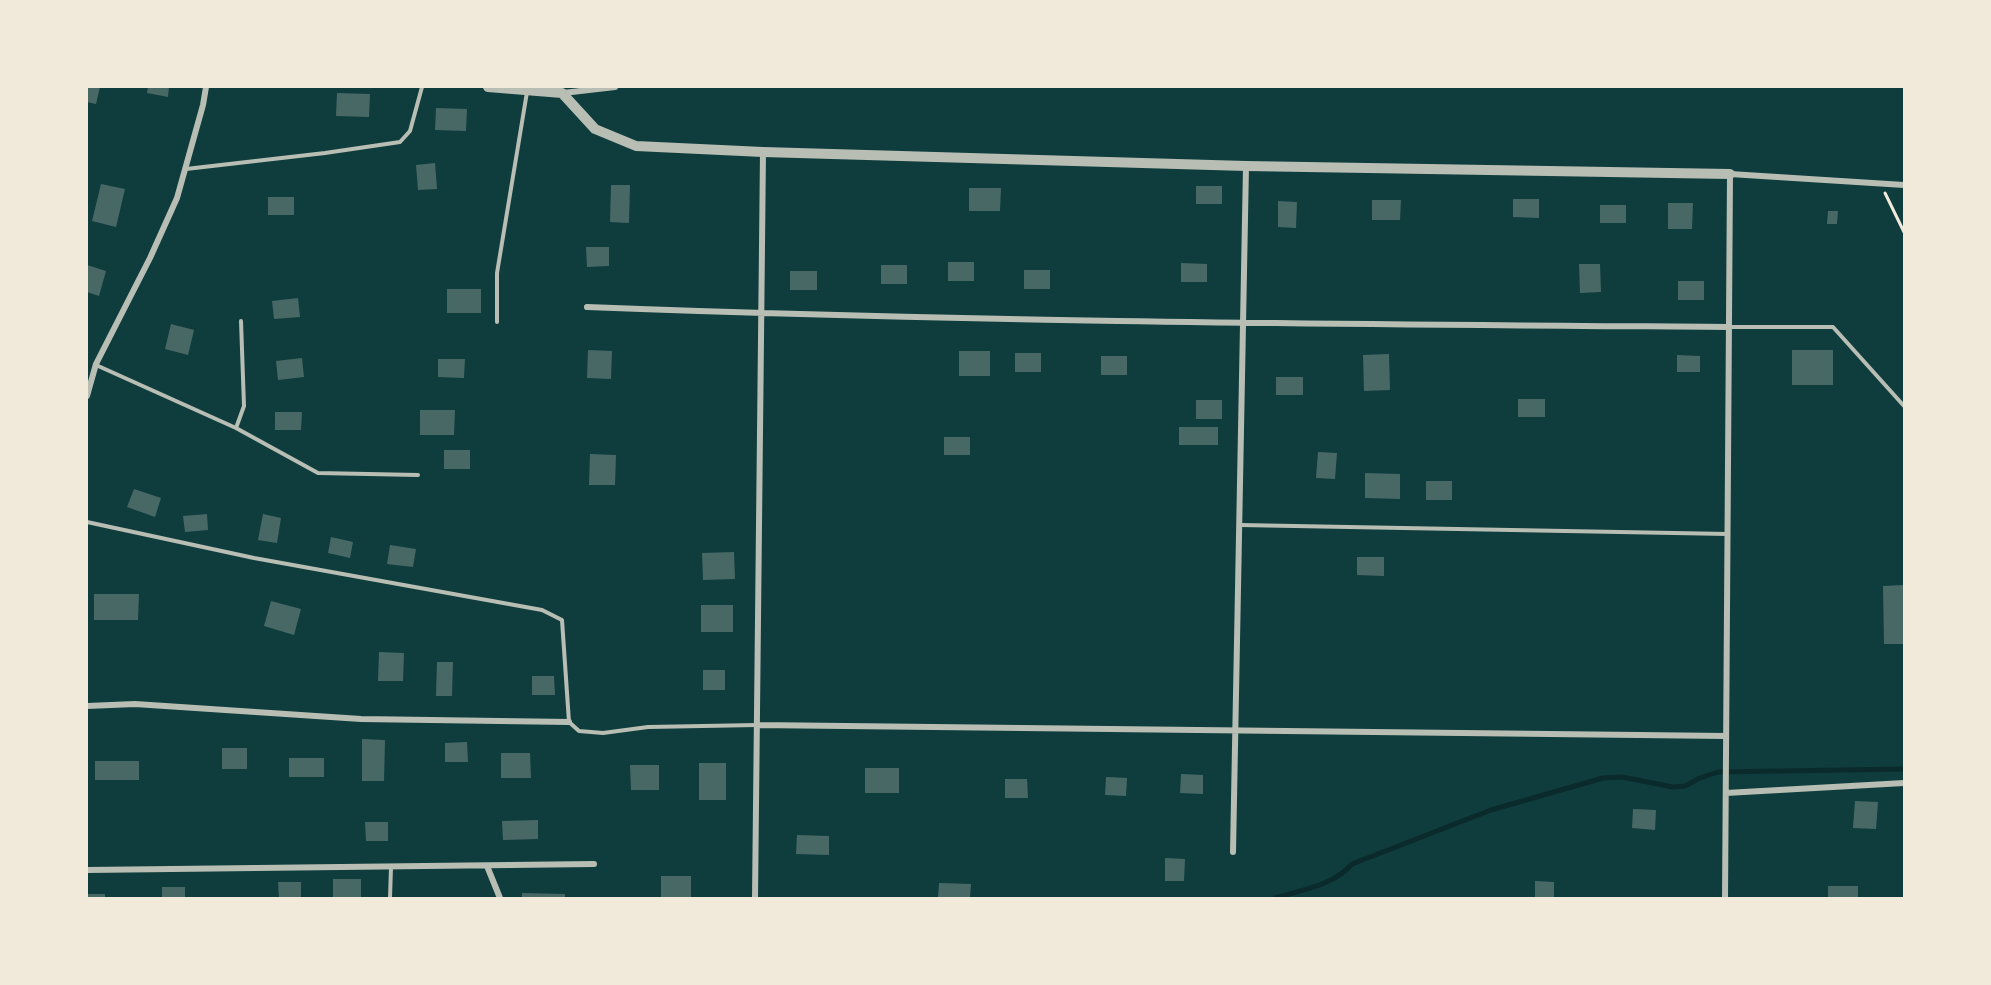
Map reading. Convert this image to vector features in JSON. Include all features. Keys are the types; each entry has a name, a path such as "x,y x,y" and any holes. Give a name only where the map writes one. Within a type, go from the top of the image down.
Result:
{"street":[{"path":"87,396 96,364 150,258 177,198 206,87"},
{"path":"488,87 562,93 615,87"},
{"path":"562,93 594,129 636,146 762,152 1246,166 1730,174 1904,185"},
{"path":"755,898 762,152"},
{"path":"1233,852 1246,166"},
{"path":"1725,898 1730,174"},
{"path":"587,307 760,314 1244,323 1729,327"},
{"path":"87,706 135,704 361,719 569,722"},
{"path":"757,725 1726,736"},
{"path":"1726,793 1904,783"},
{"path":"87,870 594,864"},
{"path":"487,866 500,898"}],"lane":[{"path":"185,169 400,142 410,131 422,87"},
{"path":"497,322 497,273 528,92"},
{"path":"236,428 244,406 241,321"},
{"path":"1729,327 1833,327 1904,406"},
{"path":"96,364 236,428 318,473 418,475"},
{"path":"87,522 254,558 542,610 562,620 569,722 579,732 603,733 648,727 757,725"},
{"path":"1240,525 1728,534"},
{"path":"390,898 391,867"}],"path":[{"path":"1880,184 1904,232"}],"building":[{"path":"87,87 100,87 96,104 87,102"},
{"path":"148,87 169,87 168,97 147,93"},
{"path":"337,93 370,94 369,117 336,116"},
{"path":"436,108 467,109 466,131 435,130"},
{"path":"435,163 437,189 418,190 416,165"},
{"path":"101,184 125,189 116,227 92,221"},
{"path":"611,185 630,185 629,223 610,222"},
{"path":"1196,186 1222,186 1222,204 1196,204"},
{"path":"969,188 1001,188 1000,211 969,211"},
{"path":"268,197 294,197 294,215 268,215"},
{"path":"1513,199 1539,199 1539,218 1513,217"},
{"path":"1372,200 1401,200 1400,220 1372,220"},
{"path":"1278,201 1297,202 1296,228 1278,227"},
{"path":"1668,203 1693,203 1692,229 1668,229"},
{"path":"1600,205 1626,205 1626,223 1600,223"},
{"path":"1828,211 1838,211 1837,224 1827,224"},
{"path":"586,247 609,247 609,266 587,267"},
{"path":"948,262 974,262 974,281 948,281"},
{"path":"1181,263 1207,264 1207,282 1181,282"},
{"path":"1579,264 1600,264 1601,292 1580,293"},
{"path":"87,265 106,271 99,296 87,292"},
{"path":"881,265 907,265 907,284 881,284"},
{"path":"1024,270 1050,270 1050,289 1024,289"},
{"path":"790,271 817,271 817,290 790,290"},
{"path":"1678,281 1704,281 1704,300 1678,300"},
{"path":"447,289 481,289 481,313 447,313"},
{"path":"298,298 300,317 274,319 272,301"},
{"path":"171,324 194,330 188,355 165,349"},
{"path":"588,350 612,351 611,379 587,378"},
{"path":"1792,350 1833,350 1833,385 1792,385"},
{"path":"959,351 990,351 990,376 959,376"},
{"path":"1015,353 1041,353 1041,372 1015,372"},
{"path":"1389,354 1390,390 1364,391 1363,355"},
{"path":"1677,355 1700,356 1700,372 1677,372"},
{"path":"1101,356 1127,356 1127,375 1101,375"},
{"path":"302,358 304,377 278,380 276,361"},
{"path":"438,359 465,359 464,378 438,377"},
{"path":"1276,377 1303,377 1303,395 1276,395"},
{"path":"1518,399 1545,399 1545,417 1518,417"},
{"path":"1196,400 1222,400 1222,419 1196,419"},
{"path":"420,410 455,410 454,435 420,435"},
{"path":"275,412 302,412 301,430 275,430"},
{"path":"1179,427 1218,427 1218,445 1179,445"},
{"path":"944,437 970,437 970,455 944,455"},
{"path":"444,450 470,450 470,469 444,469"},
{"path":"1318,452 1337,453 1335,479 1316,478"},
{"path":"590,454 616,455 615,485 589,485"},
{"path":"1365,473 1400,474 1400,499 1365,498"},
{"path":"1426,481 1452,481 1452,500 1426,500"},
{"path":"134,489 161,498 155,517 127,507"},
{"path":"207,514 208,530 185,532 183,516"},
{"path":"263,514 281,518 277,543 258,540"},
{"path":"331,537 353,542 350,558 328,553"},
{"path":"390,545 416,549 413,567 387,564"},
{"path":"734,552 735,579 703,580 702,553"},
{"path":"1357,557 1384,557 1384,576 1357,575"},
{"path":"1904,585 1904,644 1884,644 1883,586"},
{"path":"94,594 139,594 138,620 94,620"},
{"path":"271,601 301,609 294,635 264,626"},
{"path":"701,605 733,605 733,632 701,632"},
{"path":"379,652 404,653 403,681 378,681"},
{"path":"437,662 453,662 452,696 436,696"},
{"path":"703,670 725,670 725,690 703,690"},
{"path":"532,676 554,676 555,695 532,695"},
{"path":"362,739 385,740 384,781 362,781"},
{"path":"467,742 468,762 445,762 445,743"},
{"path":"222,748 247,748 247,769 222,769"},
{"path":"501,753 530,753 531,778 501,778"},
{"path":"289,758 324,758 324,777 289,777"},
{"path":"95,761 139,761 139,780 95,780"},
{"path":"699,763 726,763 726,800 699,800"},
{"path":"630,765 659,765 659,790 631,790"},
{"path":"865,768 899,768 899,793 865,793"},
{"path":"1181,774 1203,775 1203,794 1180,793"},
{"path":"1106,777 1127,778 1126,796 1105,795"},
{"path":"1005,779 1027,779 1028,798 1005,798"},
{"path":"1855,801 1878,802 1876,829 1853,828"},
{"path":"1633,809 1656,810 1655,830 1632,828"},
{"path":"538,820 538,839 503,840 502,821"},
{"path":"365,822 388,822 388,841 366,841"},
{"path":"797,835 829,836 829,855 796,854"},
{"path":"1165,858 1185,859 1184,881 1165,881"},
{"path":"661,876 691,876 691,898 661,898"},
{"path":"333,879 361,879 361,898 333,898"},
{"path":"1535,881 1554,882 1554,898 1535,898"},
{"path":"278,882 301,882 301,898 279,898"},
{"path":"939,883 971,884 970,898 938,898"},
{"path":"1828,886 1858,886 1858,898 1828,898"},
{"path":"162,887 185,887 185,898 162,898"},
{"path":"522,893 565,894 565,898 522,898"},
{"path":"87,894 105,894 105,898 87,898"}],"waterway":[{"path":"1275,898 1326,882 1352,864 1491,810 1603,778 1622,777 1673,787 1685,786 1718,772 1904,769"}]}
